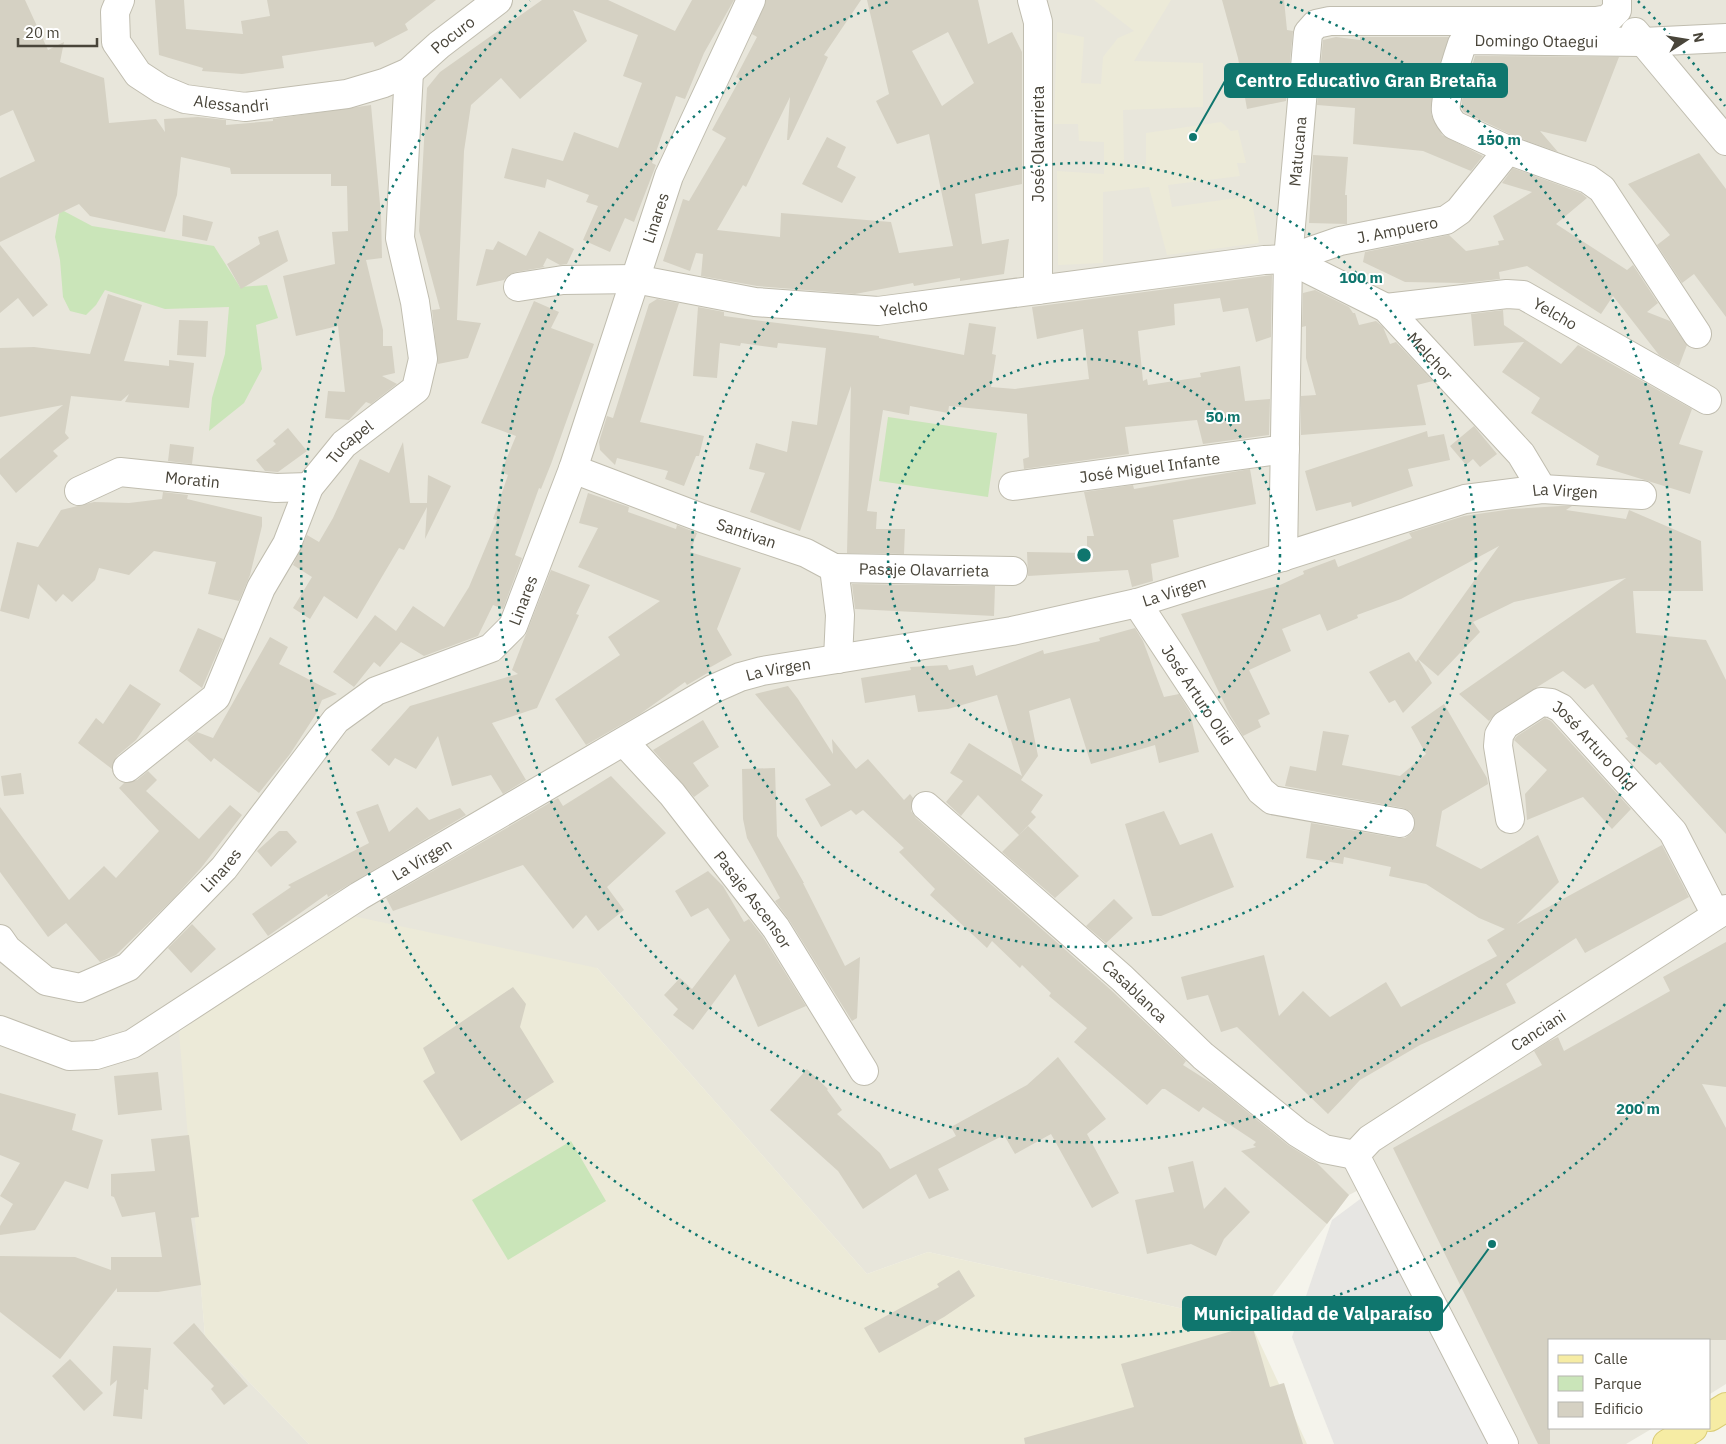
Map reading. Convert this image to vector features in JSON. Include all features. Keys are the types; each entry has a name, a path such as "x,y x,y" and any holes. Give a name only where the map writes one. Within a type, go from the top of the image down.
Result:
{"main road":[{"path":"1711,1417 1726,1407"},
{"path":"1667,1444 1691,1429"}],"street":[{"name":"Alessandri","path":"120,0 115,12 116,42 125,56 138,74 161,89 185,99 245,107 291,102 347,94 384,83 409,72"},
{"name":"Pocuro","path":"409,72 439,45 498,0"},
{"name":"Linares","path":"0,939 7,949 46,981 80,988 128,967 224,868 336,720 376,691 491,648 513,626 573,469 669,176 751,0"},
{"name":"José Olavarrieta","path":"1032,0 1038,22 1038,290"},
{"path":"1614,3 1643,42 1726,141"},
{"name":"Matucana","path":"1283,557 1288,259 1308,33 1316,24 1330,21 1372,19 1596,21 1608,19 1614,3"},
{"name":"Domingo Otaegui","path":"1697,334 1602,189 1588,179 1561,167 1508,150 1454,125 1449,119 1446,108 1462,44 1470,40 1643,42 1726,38"},
{"name":"Tucapel","path":"127,768 216,697 261,588 287,544 309,487 344,444 416,389 423,359 416,302 400,238 409,72"},
{"name":"J. Ampuero","path":"1288,259 1340,241 1446,220 1459,211 1508,150"},
{"name":"Yelcho","path":"518,287 563,280 635,279 755,302 878,312 1264,260 1288,259"},
{"name":"Melchor","path":"1288,259 1386,308 1521,454 1542,489"},
{"name":"Yelcho","path":"1386,308 1507,294 1523,295 1707,400"},
{"name":"José Miguel Infante","path":"1013,486 1285,449"},
{"name":"Santivan","path":"573,469 702,518 806,553 834,568"},
{"name":"Moratin","path":"79,491 120,472 276,488 309,487"},
{"name":"La Virgen","path":"0,1030 69,1056 96,1055 132,1044 359,896 740,676 1012,631 1137,603 1465,499 1542,489 1642,494"},
{"path":"834,568 840,615 838,659"},
{"name":"Pasaje Olavarrieta","path":"834,568 1013,571"},
{"name":"José Arturo Olid","path":"1137,603 1261,791 1272,800 1400,823"},
{"name":"José Arturo Olid","path":"1510,818 1498,746 1499,735 1505,725 1541,702 1551,703 1561,708 1674,832 1721,912"},
{"name":"Pasaje Ascensor","path":"624,742 672,794 776,928 864,1071"},
{"name":"Casablanca","path":"926,806 1122,978 1203,1056 1298,1133 1324,1149 1356,1155"},
{"name":"Canciani","path":"1356,1155 1370,1139 1721,912"},
{"path":"1356,1155 1504,1444"}],"shaded area":[{"path":"0,0 1726,0 1726,1384 1711,1393 1711,1339 1548,1339 1548,1429 1651,1429 1626,1444 1518,1444 1370,1184 1349,1195 1251,1324 928,1252 867,1274 597,968 178,1002 205,1336 309,1444 0,1444"},
{"path":"1094,0 1171,0 1134,61 1203,63 1203,107 1123,110 1124,164 1146,165 1146,133 1221,122 1231,131 1238,130 1246,163 1237,163 1240,176 1168,185 1172,207 1251,196 1259,243 1167,255 1149,187 1103,192 1103,263 1058,265 1057,171 1104,174 1104,142 1079,141 1078,124 1054,124 1057,32 1084,37 1081,83 1101,84 1103,57 1118,38 1134,31"},
{"path":"343,914 597,968 867,1274 928,1252 1251,1324 1307,1444 309,1444 205,1336 179,1032"},
{"path":"1371,1191 1489,1444 1334,1444 1292,1337 1332,1220"}],"green space":[{"path":"60,209 92,226 214,246 240,287 267,285 278,318 256,325 262,369 244,403 209,431 212,398 225,354 229,307 165,309 105,290 96,305 86,315 70,311 63,297 60,260 55,237"},
{"path":"888,417 997,433 988,497 879,481"},
{"path":"571,1141 606,1201 508,1260 472,1200"}],"building":[{"path":"0,0 25,0 48,50 64,42 60,62 104,78 109,123 156,119 165,132 164,119 198,117 226,120 226,125 273,121 273,119 371,105 381,215 382,258 366,260 383,330 383,346 392,346 395,373 382,376 397,384 371,404 366,402 349,420 325,418 328,391 345,392 338,326 296,336 283,276 335,264 332,232 348,231 347,186 331,186 331,174 231,174 230,168 181,157 177,195 165,232 90,216 79,204 0,242 0,178 35,161 13,110 0,116"},
{"path":"155,0 184,0 186,29 243,34 241,21 270,16 267,0 436,0 405,24 408,30 375,47 373,42 282,56 284,68 242,74 202,71 203,68 159,55"},
{"path":"542,0 608,0 675,31 692,0 734,0 704,53 685,99 676,96 652,163 656,165 634,222 625,218 610,252 583,240 598,206 586,202 589,195 547,179 545,188 504,178 512,148 563,161 574,132 618,148 642,83 623,76 638,35 573,10 587,41 520,99 501,78 471,105 464,151 457,320 481,323 468,358 438,364 432,310 440,309 419,231 427,88 440,72"},
{"path":"766,0 861,0 824,55 828,57 789,140 787,140 790,97 746,187 743,185 717,230 780,237 781,213 891,222 899,253 953,246 929,134 897,144 876,101 889,94 867,0 978,0 988,44 1012,32 1022,52 1022,184 975,194 982,244 1009,239 1004,274 960,281 960,278 914,286 913,283 855,294 757,286 701,276 703,254 696,253 690,271 663,261 683,199 689,201 726,138 712,130 740,79 736,77 757,37 752,34","holes":["948,32 974,83 942,106 912,51"]},
{"path":"1222,0 1284,0 1287,30 1293,31 1286,101 1247,109 1238,58"},
{"path":"1336,37 1360,40 1360,37 1449,37 1434,85 1431,114 1442,135 1483,156 1471,171 1423,151 1353,144 1355,108 1317,105 1323,40"},
{"path":"1475,56 1619,57 1586,142 1540,131 1558,152 1514,136 1464,112 1462,100"},
{"path":"827,137 846,147 837,167 856,177 842,203 802,184"},
{"path":"1699,153 1726,189 1726,317 1694,274 1682,283 1657,245 1670,235 1628,184"},
{"path":"1313,155 1348,157 1345,195 1347,195 1347,224 1309,223"},
{"path":"1513,168 1581,193 1587,198 1556,224 1627,270 1633,265 1658,303 1647,312 1670,321 1687,345 1679,366 1659,355 1613,296 1601,314 1527,266 1499,272 1500,279 1464,283 1405,282 1363,262 1365,252 1449,235 1466,251 1499,245 1498,241 1504,240 1493,216 1532,192 1502,183"},
{"path":"183,215 213,222 207,241 182,236"},
{"path":"278,230 288,261 241,289 227,264 260,244 258,237"},
{"path":"539,231 574,249 567,264 560,265 547,258 543,266 545,267 516,272 504,280 476,286 486,249 493,250 498,241 526,256"},
{"path":"0,245 48,305 33,317 18,298 0,313"},
{"path":"1272,275 1271,337 1256,342 1248,308 1223,312 1220,298 1174,304 1175,325 1138,331 1143,381 1147,379 1148,385 1201,377 1200,373 1240,366 1245,401 1270,399 1269,435 1203,444 1197,420 1125,427 1129,454 1024,469 1023,459 1029,457 1027,414 949,406 948,413 910,406 909,415 883,410 867,511 877,512 876,529 905,529 904,554 847,553 851,386 800,531 750,512 765,473 749,469 756,443 787,452 792,421 817,425 826,348 778,343 777,348 741,343 740,346 720,343 717,378 693,376 698,307 724,312 724,316 879,336 879,338 964,355 969,323 996,327 992,354 996,355 991,387 1015,389 1089,379 1083,329 1037,339 1032,307"},
{"path":"1315,290 1349,307 1355,313 1359,325 1376,321 1383,327 1390,344 1396,342 1433,381 1417,385 1426,425 1301,435 1301,396 1316,395 1306,358 1306,326 1302,327 1303,293"},
{"path":"108,294 142,305 124,361 169,366 169,360 194,363 189,408 125,402 129,394 121,401 71,396 65,433 69,438 53,451 58,456 16,493 0,474 0,459 63,405 0,417 0,348 34,347 90,354"},
{"path":"657,299 679,303 640,422 704,436 699,456 696,456 684,486 665,479 668,471 617,458 615,465 600,450 599,442 607,416 613,418 649,304"},
{"path":"534,301 559,312 551,328 594,344 551,464 541,489 539,488 515,555 522,558 503,609 493,605 478,636 424,656 401,642 380,667 374,662 354,687 333,672 375,615 396,631 413,606 444,627 469,587 497,520 493,519 508,475 501,472 516,436 481,423"},
{"path":"1503,310 1504,325 1561,364 1578,345 1692,409 1679,444 1703,451 1690,494 1596,465 1599,456 1531,413 1540,398 1502,372 1524,342 1474,346 1471,314"},
{"path":"179,320 208,321 206,357 177,355"},
{"path":"1474,426 1497,454 1480,467 1473,459 1466,465 1450,446"},
{"path":"288,428 307,451 278,472 265,471 256,460 276,444 273,441"},
{"path":"1427,431 1428,437 1444,434 1450,460 1408,469 1413,486 1352,507 1351,502 1316,511 1305,471"},
{"path":"403,442 410,503 427,503 428,475 451,486 425,539 427,507 404,550 399,548 357,619 324,596 310,619 293,608 312,577 293,565 307,535 319,542 333,518 360,459 389,473"},
{"path":"170,444 194,447 192,464 168,461"},
{"path":"1250,469 1256,504 1173,520 1179,557 1151,564 1153,581 1132,587 1128,570 1028,576 1027,552 1087,553 1087,536 1094,536 1084,492 1133,485 1134,489"},
{"path":"163,492 188,495 187,499 262,517 262,526 250,575 239,601 208,594 216,562 154,551 129,575 99,568 95,580 72,602 63,594 56,602 38,584 29,619 0,611 17,542 38,547 61,510 94,502 129,503 162,499"},
{"path":"588,493 629,507 628,512 676,529 677,525 697,533 690,552 741,568 717,629 732,655 709,668 711,671 687,685 685,682 640,714 586,745 555,699 620,655 608,637 660,601 578,567 598,528 579,523"},
{"path":"1572,506 1566,510 1626,519 1629,510 1701,541 1703,591 1633,591 1636,633 1706,640 1726,680 1726,834 1660,762 1656,765 1625,738 1628,737 1593,684 1585,689 1563,671 1497,712 1489,721 1459,694 1626,578 1514,602 1473,622 1480,632 1438,676 1418,659 1499,546 1401,599 1357,615 1358,618 1327,631 1320,614 1282,629 1291,651 1249,670 1270,714 1258,720 1261,727 1243,736 1230,715 1181,614 1280,585 1304,574 1303,571 1335,559 1338,567 1412,538 1409,533 1464,516 1512,509"},
{"path":"551,570 590,585 576,614 579,615 537,708 492,723 526,780 503,794 491,775 452,786 438,736 416,769 395,758 389,766 371,750 410,706 518,674 512,670"},
{"path":"852,584 995,586 994,616 855,609"},
{"path":"198,628 223,639 202,688 179,671"},
{"path":"1135,628 1143,641 1164,697 1179,694 1190,712 1199,752 1159,763 1155,745 1091,764 1070,698 1029,711 1038,756 1021,780 1043,795 1031,812 1036,817 1019,835 978,795 961,816 946,802 963,781 950,773 969,743 1022,776 997,695 948,709 918,712 915,695 865,703 861,678 911,670 910,667 947,665 949,670 973,665 976,676 1043,650 1044,654 1100,641 1099,638"},
{"path":"270,637 288,647 279,664 337,694 322,700 316,714 290,754 259,793 214,758 211,762 187,740 197,732 213,738"},
{"path":"1409,652 1416,662 1418,659 1432,683 1403,713 1395,700 1389,703 1369,672"},
{"path":"130,684 161,704 136,740 117,756 112,769 78,743 96,718 103,724"},
{"path":"788,686 833,754 832,739 856,769 868,759 904,800 910,794 913,798 911,811 916,818 1111,990 1186,1061 1183,1065 1213,1084 1288,1145 1317,1163 1349,1195 1327,1224 1241,1151 1256,1147 1253,1145 1256,1142 1203,1107 1199,1112 1165,1089 1162,1089 1147,1105 1074,1042 1087,1028 1049,996 1051,993 1022,965 1020,968 992,941 987,948 930,895 935,889 899,852 904,848 863,810 856,815 851,810 821,827 805,799 831,785 755,694"},
{"path":"1444,704 1487,778 1488,784 1442,811 1436,846 1481,869 1538,835 1559,882 1517,924 1662,845 1689,897 1585,953 1576,938 1506,984 1516,1003 1420,1045 1360,1080 1328,1114 1237,1027 1221,1032 1208,995 1187,1000 1181,977 1264,955 1279,1016 1303,991 1330,1017 1386,982 1401,1007 1497,956 1487,940 1505,929 1479,918 1426,884 1389,876 1391,867 1344,857 1343,864 1306,858 1311,823 1405,838 1412,833 1415,825 1414,817 1410,811 1403,808 1285,786 1290,766 1316,771 1323,731 1349,735 1342,765 1400,776 1426,754 1411,727"},
{"path":"1545,718 1551,721 1631,809 1612,829 1583,797 1527,820 1525,794 1547,770 1514,740 1517,736"},
{"path":"703,720 719,747 693,763 709,786 694,797 653,750"},
{"path":"775,768 777,836 804,883 845,966 860,957 857,1018 852,1021 789,920 775,901 780,898 747,838 743,819 742,769"},
{"path":"148,771 157,780 146,791 199,839 230,805 242,815 201,868 172,900 116,955 100,962 66,923 48,937 0,872 0,807 69,900 104,866 116,878 159,831 119,788 124,783 137,780"},
{"path":"21,773 24,794 4,796 1,776"},
{"path":"611,776 666,833 607,887 624,910 598,931 586,915 573,929 523,865 393,911 386,898 558,798 563,806"},
{"path":"378,804 389,832 417,807 429,820 460,808 466,815 328,897 327,894 268,936 252,914 291,887 288,885 369,843 356,812"},
{"path":"1164,811 1180,845 1212,833 1234,887 1161,916 1152,916 1125,824"},
{"path":"1028,826 1079,876 1055,898 1002,852"},
{"path":"279,831 287,831 297,842 271,867 257,851"},
{"path":"708,871 723,886 744,922 749,919 763,937 806,1006 758,1027 735,974 693,1030 673,1015 678,1009 664,995 680,978 692,989 730,940 708,908 691,917 675,891"},
{"path":"1114,899 1133,918 1106,943 1086,926"},
{"path":"192,924 216,949 191,973 168,948"},
{"path":"1726,942 1726,1087 1702,1084 1726,1128 1726,1340 1548,1339 1548,1429 1550,1429 1550,1444 1538,1444 1393,1148 1542,1065 1534,1051 1548,1042 1558,1037 1564,1051 1670,991 1663,977"},
{"path":"513,987 526,1004 520,1027 554,1082 461,1141 423,1081 435,1073 423,1048"},
{"path":"1058,1057 1106,1119 1087,1134 1119,1193 1092,1208 1051,1134 1015,1154 1004,1135 938,1169 949,1190 929,1199 916,1174 863,1209 838,1171 770,1110 807,1069 828,1089 842,1110 837,1114 880,1153 890,1169 956,1136 951,1127 1027,1085"},
{"path":"158,1072 162,1110 118,1115 114,1076"},
{"path":"0,1093 76,1114 72,1130 103,1140 88,1189 65,1181 35,1230 0,1235 0,1226 13,1204 0,1196 20,1163 0,1155"},
{"path":"189,1135 199,1217 191,1218 201,1285 158,1292 117,1292 117,1288 60,1359 0,1312 0,1256 75,1257 111,1270 111,1257 162,1257 155,1212 122,1217 114,1197 111,1196 111,1174 155,1171 151,1139"},
{"path":"1193,1161 1204,1209 1225,1187 1250,1212 1224,1239 1216,1256 1191,1244 1147,1254 1135,1200 1174,1192 1168,1167"},
{"path":"959,1270 975,1296 944,1317 879,1353 864,1328 939,1287 937,1284"},
{"path":"194,1323 248,1386 224,1405 211,1389 214,1386 173,1343"},
{"path":"1252,1325 1270,1387 1284,1383 1303,1444 1025,1444 1024,1438 1134,1407 1121,1364"},
{"path":"113,1346 151,1348 148,1390 144,1389 142,1419 113,1416 117,1380 110,1386"},
{"path":"70,1359 103,1393 84,1411 52,1376"}],"place":[{"name":"Centro Educativo Gran Bretaña","path":"1193,137"},
{"name":"Municipalidad de Valparaíso","path":"1492,1244"}]}
